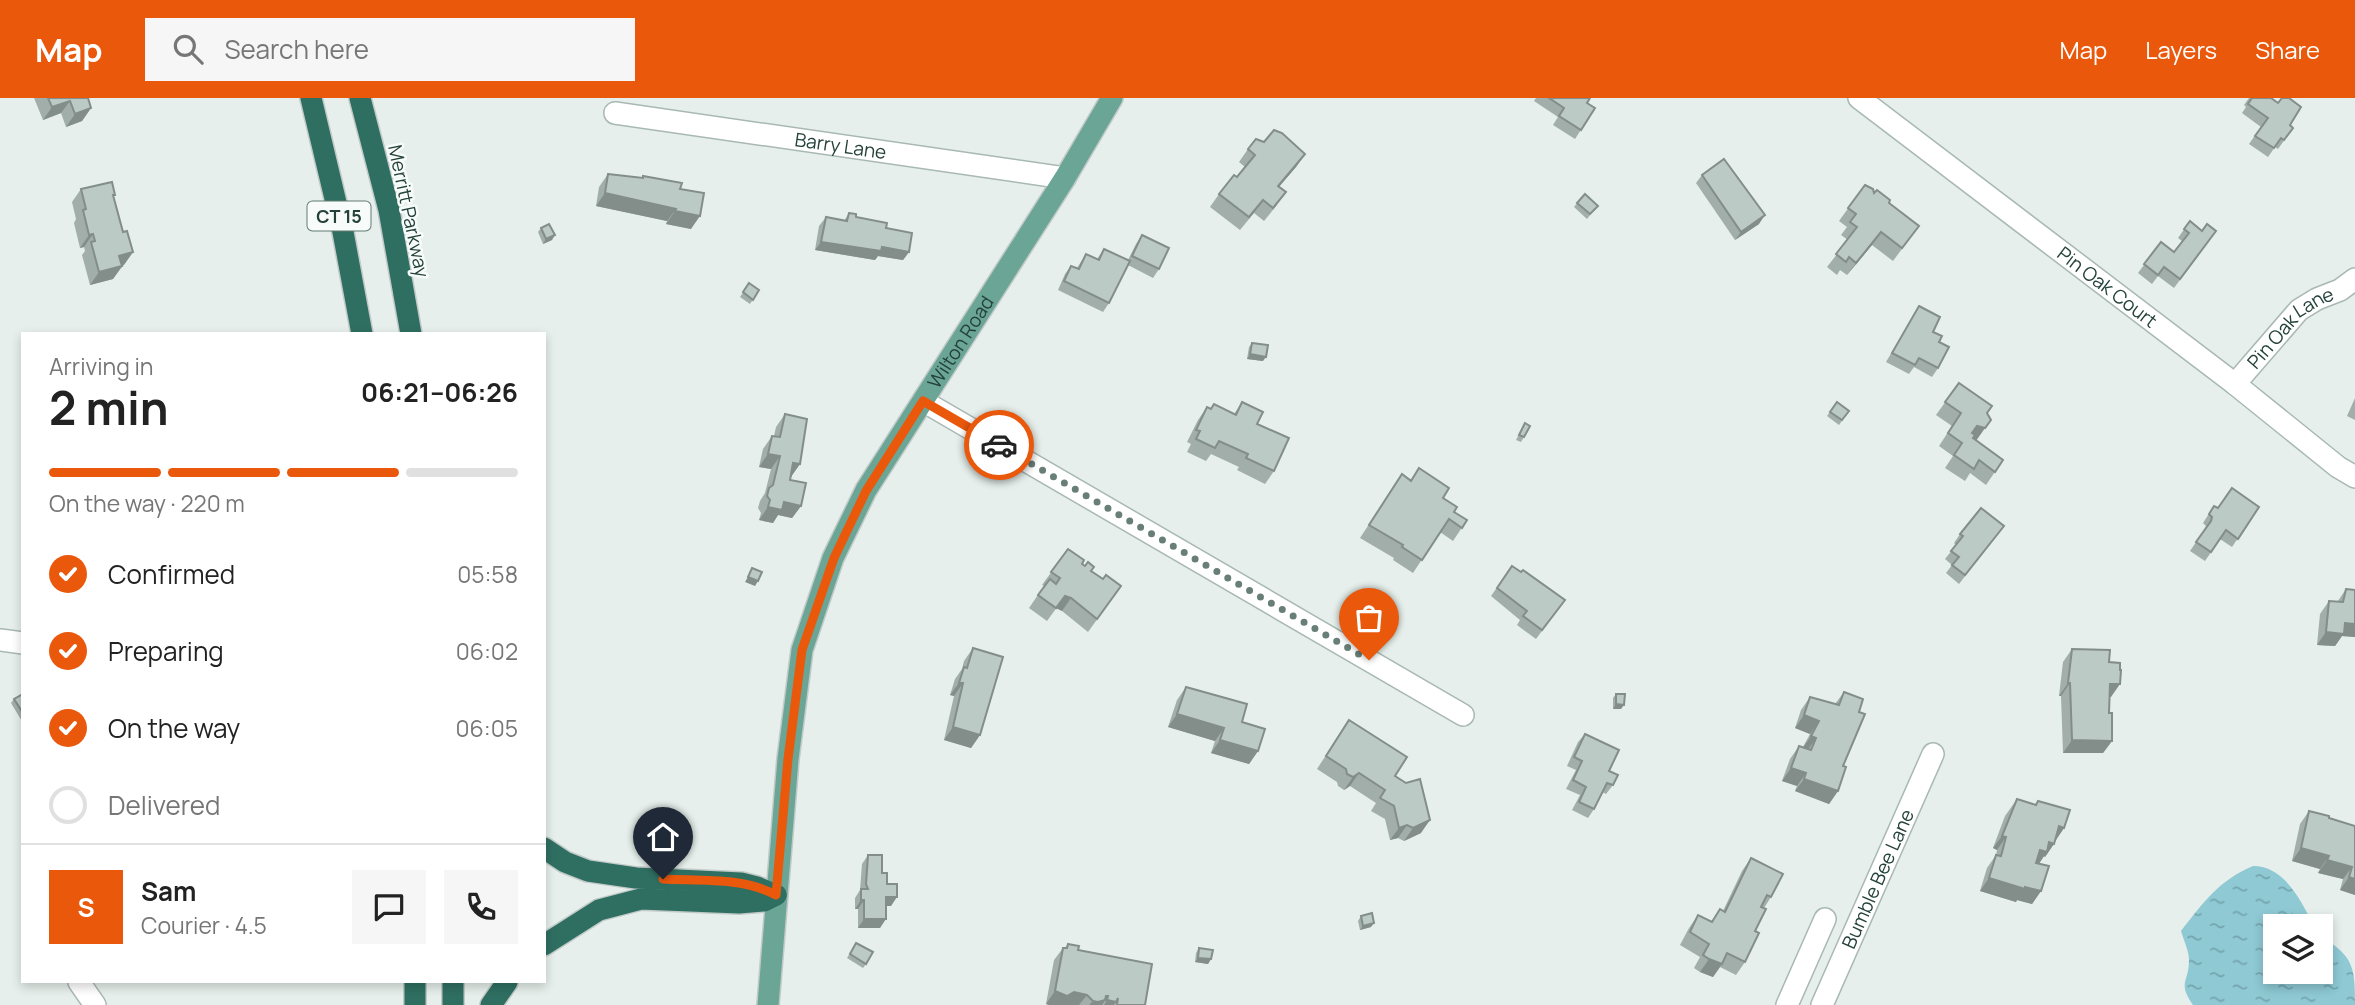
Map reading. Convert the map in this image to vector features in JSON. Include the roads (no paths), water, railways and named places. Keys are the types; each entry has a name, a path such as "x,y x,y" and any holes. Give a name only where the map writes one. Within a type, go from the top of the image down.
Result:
{"highway":[{"name":"CT 15","path":"311,98 362,332"},
{"name":"Merritt Parkway","path":"360,98 389,210 411,332"},
{"path":"389,210 419,332"},
{"path":"546,849 565,862 588,871 636,878 741,883 776,895"},
{"path":"546,944 599,910 641,899 739,903 764,901 776,895"},
{"path":"415,983 415,1005"},
{"path":"453,983 453,1005"},
{"path":"491,1005 507,983"}],"main road":[{"name":"Wilton Road","path":"768,1005 788,759 802,650 834,558 866,491 1065,178 1112,98"}],"street":[{"name":"Pin Oak Court","path":"1859,98 2235,384 2338,467 2355,477"},
{"name":"Barry Lane","path":"615,113 1065,178"},
{"name":"Pin Oak Lane","path":"2235,384 2299,310 2340,290 2355,279"},
{"path":"923,401 1463,715"},
{"path":"0,640 21,643"},
{"name":"Bumble Bee Lane","path":"1822,1005 1933,754"},
{"path":"1787,1005 1825,919"},
{"path":"80,983 95,1005"}],"water":[{"path":"2253,866 2274,872 2291,887 2307,914 2263,914 2263,984 2333,984 2333,944 2346,957 2353,972 2355,1005 2193,1005 2185,987 2189,957 2181,931 2221,885"}]}
